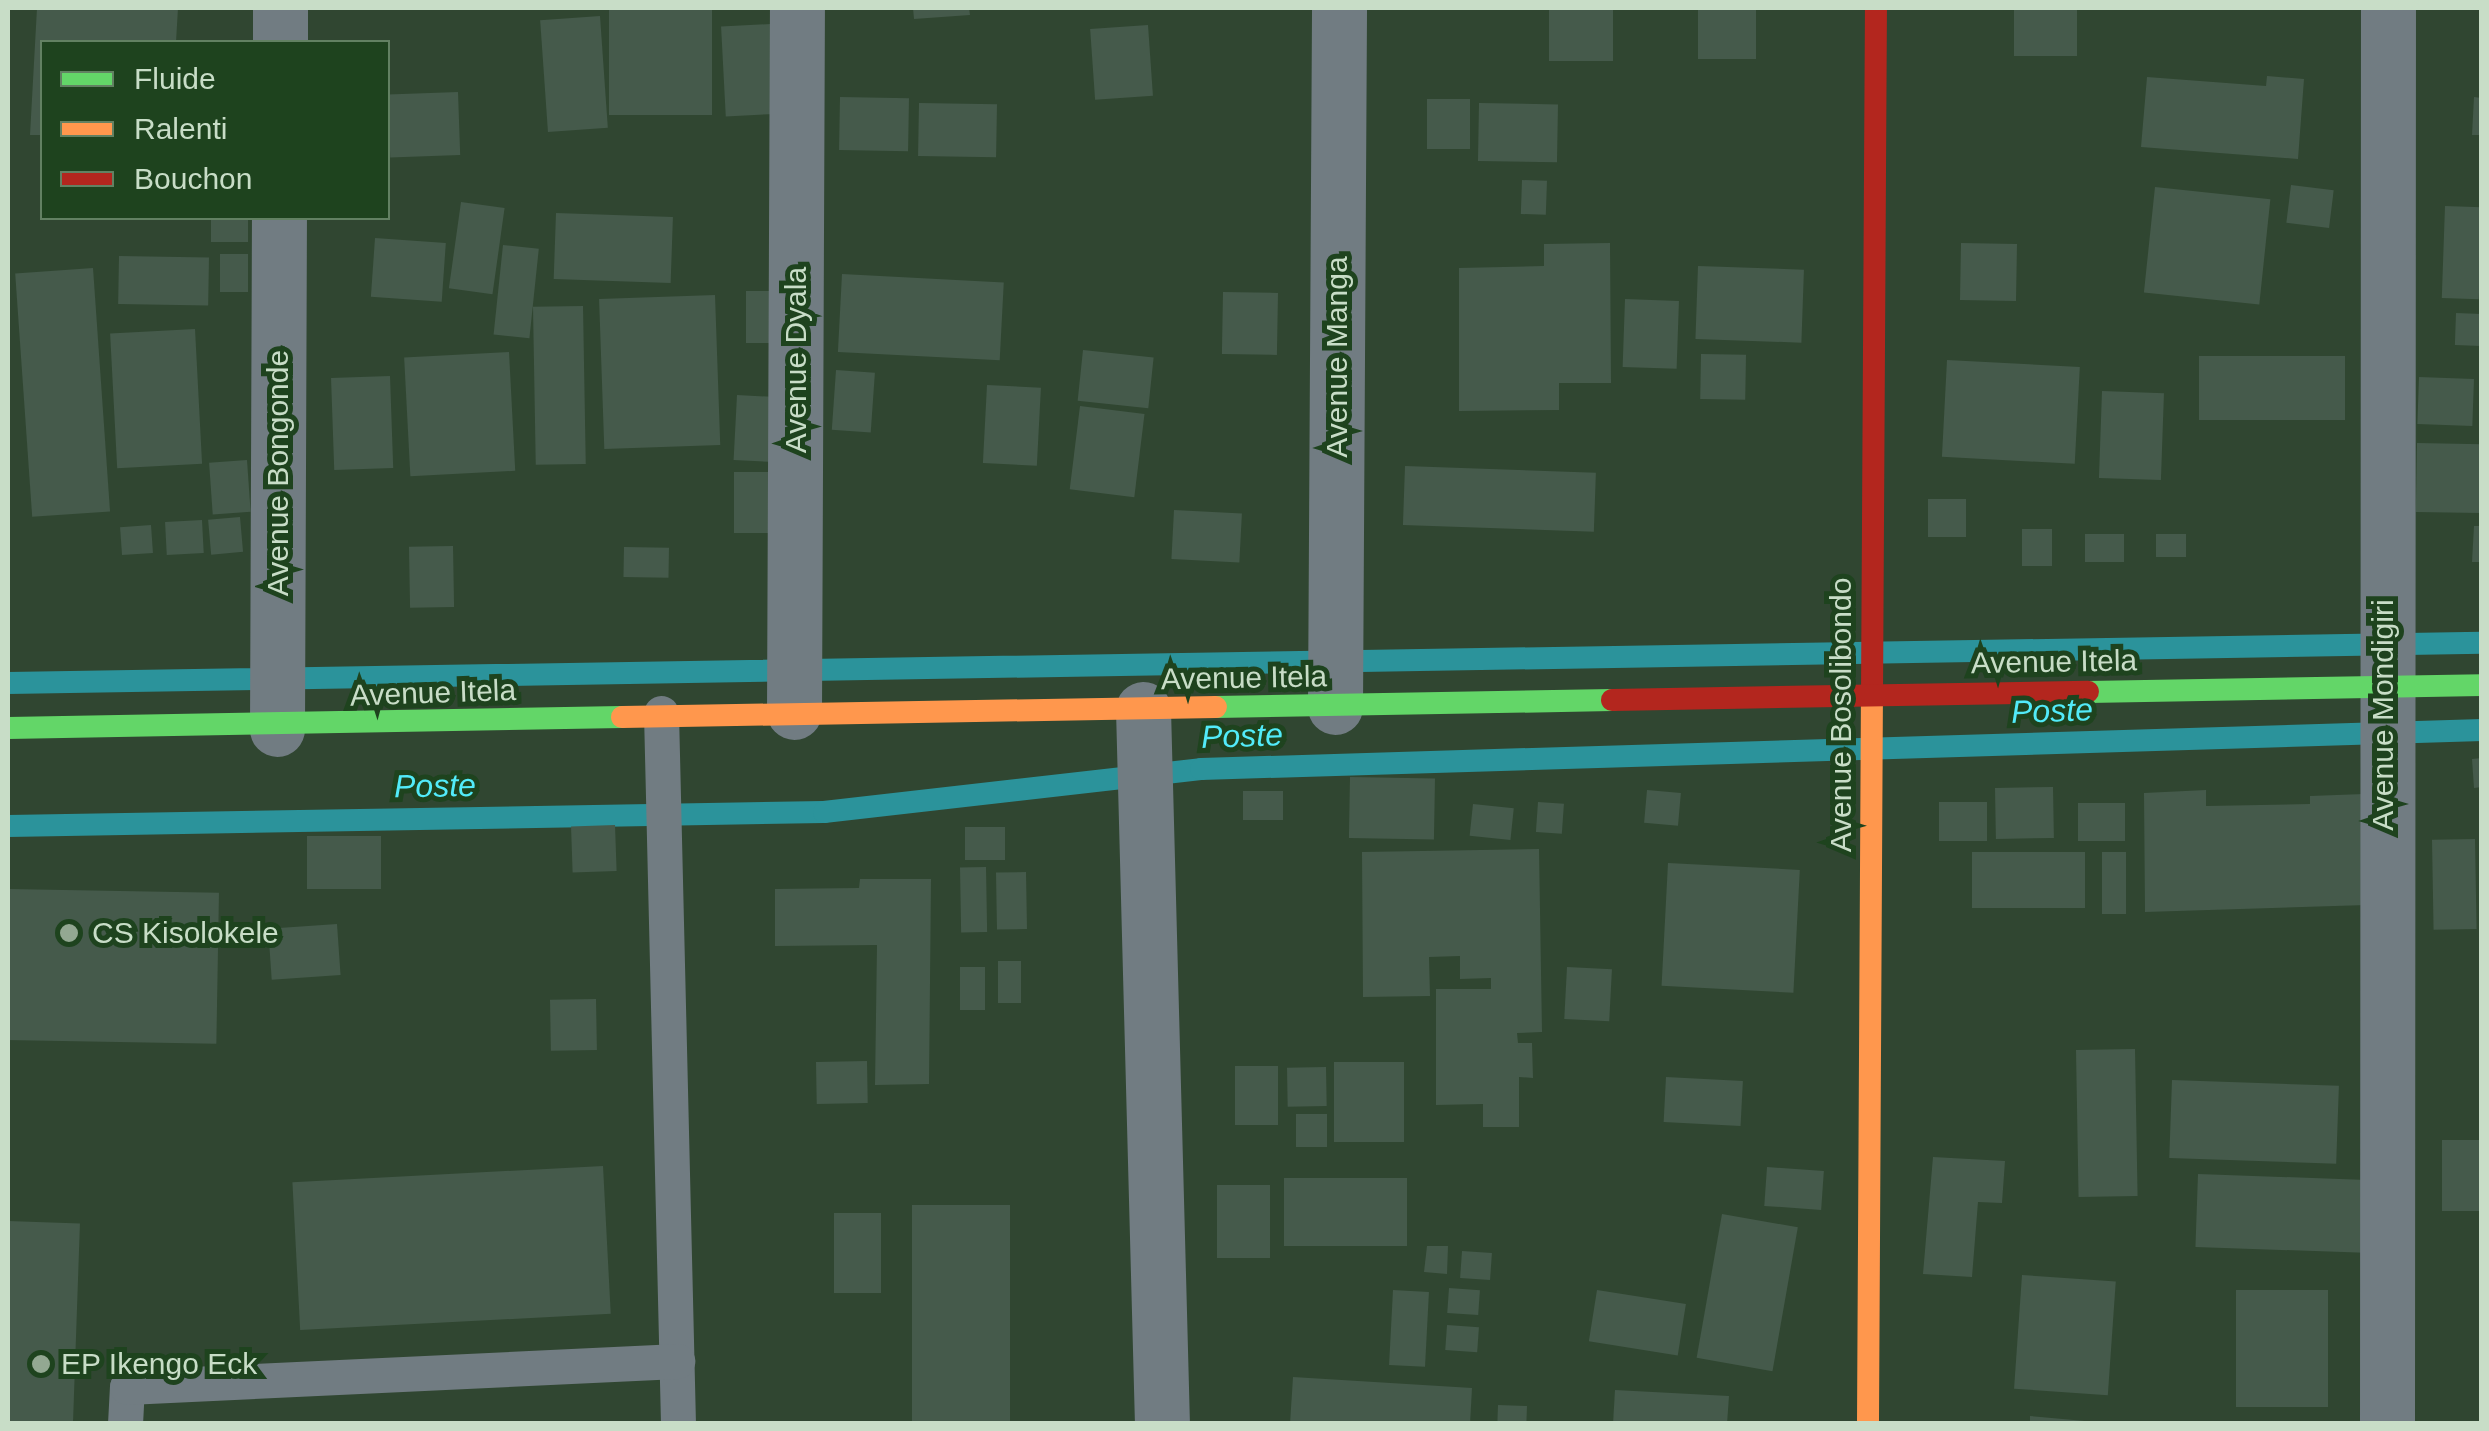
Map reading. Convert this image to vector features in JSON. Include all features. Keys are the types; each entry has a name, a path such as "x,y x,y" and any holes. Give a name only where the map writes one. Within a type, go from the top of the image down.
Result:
{"street":[{"path":"280,8 280,40"},
{"name":"Avenue Dyala","path":"794,712 797,8"},
{"name":"Avenue Manga","path":"1336,707 1339,8"},
{"name":"Avenue Bosolibondo","path":"1868,1424 1876,8"},
{"name":"Avenue Mondigiri","path":"2386,1424 2382,685 2388,8"},
{"name":"Avenue Bongonde","path":"277,729 279,220"},
{"name":"Avenue Itela","path":"8,728 277,729 661,714 1336,707 2482,685"},
{"path":"1142,709 1162,1424"}],"lane":[{"path":"661,714 678,1424"},
{"path":"125,1424 127,1387 677,1361"}],"building":[{"path":"37,8 178,8 176,40 40,40 40,135 30,135"},
{"path":"609,8 712,8 712,115 609,115"},
{"path":"913,8 969,8 970,15 914,19"},
{"path":"1549,8 1613,8 1613,61 1549,61"},
{"path":"1698,8 1756,8 1756,59 1698,59"},
{"path":"2014,8 2077,8 2077,56 2014,56"},
{"path":"600,16 608,128 548,132 540,20"},
{"path":"771,24 776,114 726,116 721,27"},
{"path":"1148,25 1153,96 1095,100 1090,29"},
{"path":"2267,76 2304,79 2298,159 2141,147 2147,77 2266,86"},
{"path":"458,92 460,155 390,157 390,94"},
{"path":"840,97 909,98 908,151 839,150"},
{"path":"2474,97 2482,98 2482,135 2472,135"},
{"path":"1427,99 1470,99 1470,149 1427,149"},
{"path":"919,103 997,104 996,157 918,156"},
{"path":"1479,103 1558,104 1557,162 1478,161"},
{"path":"1522,180 1547,181 1546,215 1521,214"},
{"path":"2291,185 2334,190 2329,228 2286,223"},
{"path":"2155,187 2270,199 2259,305 2144,292"},
{"path":"461,202 505,208 492,294 449,288"},
{"path":"2445,206 2482,207 2479,299 2442,298"},
{"path":"556,213 673,217 671,283 554,279"},
{"path":"211,220 248,220 248,242 211,242"},
{"path":"375,238 446,243 442,302 371,297"},
{"path":"1610,243 1611,383 1559,383 1559,410 1459,411 1459,268 1544,266 1544,244"},
{"path":"1961,243 2017,244 2016,301 1960,300"},
{"path":"503,245 539,249 529,338 494,335"},
{"path":"220,254 248,254 248,292 220,292"},
{"path":"119,256 209,258 208,306 118,304"},
{"path":"1698,266 1804,270 1801,343 1695,339"},
{"path":"93,268 110,511 32,517 15,273"},
{"path":"842,274 1004,282 1000,360 838,352"},
{"path":"746,291 769,291 769,343 746,343"},
{"path":"1223,292 1278,293 1277,355 1222,354"},
{"path":"715,295 720,445 604,449 599,299"},
{"path":"1625,299 1679,301 1677,369 1623,367"},
{"path":"583,306 586,464 536,465 533,307"},
{"path":"2456,313 2482,314 2481,346 2455,345"},
{"path":"195,329 202,464 117,468 110,333"},
{"path":"1083,350 1154,357 1148,408 1078,401"},
{"path":"509,352 515,471 410,476 404,357"},
{"path":"1701,354 1746,355 1745,400 1700,399"},
{"path":"2199,356 2345,356 2345,420 2199,420"},
{"path":"1947,360 2080,367 2075,464 1942,457"},
{"path":"836,370 875,373 871,433 832,430"},
{"path":"390,376 393,468 334,470 331,378"},
{"path":"2419,377 2474,379 2472,426 2417,424"},
{"path":"987,385 1041,388 1037,466 983,463"},
{"path":"2102,391 2164,393 2161,480 2099,478"},
{"path":"737,395 772,397 769,462 734,460"},
{"path":"1080,406 1145,414 1134,497 1070,489"},
{"path":"2417,443 2482,444 2481,513 2416,512"},
{"path":"247,460 251,512 213,515 209,463"},
{"path":"1405,466 1596,473 1594,532 1403,525"},
{"path":"734,472 773,472 773,533 734,533"},
{"path":"1928,499 1966,499 1966,537 1928,537"},
{"path":"1174,510 1242,514 1239,562 1171,559"},
{"path":"240,517 243,552 211,555 208,520"},
{"path":"202,520 204,553 167,555 165,522"},
{"path":"151,525 153,553 122,555 120,527"},
{"path":"2474,526 2482,526 2482,562 2472,562"},
{"path":"2022,529 2052,529 2052,566 2022,566"},
{"path":"2085,534 2124,534 2124,562 2085,562"},
{"path":"2156,534 2186,534 2186,557 2156,557"},
{"path":"453,546 454,607 410,608 409,547"},
{"path":"624,547 669,548 668,578 623,577"},
{"path":"2482,758 2482,787 2474,788 2472,759"},
{"path":"1350,777 1435,778 1434,839 1349,838"},
{"path":"2053,787 2054,838 1996,839 1995,788"},
{"path":"1647,790 1681,793 1678,826 1644,823"},
{"path":"2206,790 2206,806 2310,804 2310,796 2364,794 2367,905 2145,912 2144,793"},
{"path":"1243,791 1283,791 1283,820 1243,820"},
{"path":"1538,802 1564,804 1562,834 1536,832"},
{"path":"1939,802 1987,802 1987,841 1939,841"},
{"path":"2078,803 2125,803 2125,841 2078,841"},
{"path":"1473,804 1514,808 1510,840 1470,836"},
{"path":"615,825 617,871 573,873 571,827"},
{"path":"965,827 1005,827 1005,860 965,860"},
{"path":"307,836 381,836 381,889 307,889"},
{"path":"2475,839 2477,929 2434,930 2432,840"},
{"path":"1539,849 1542,1032 1517,1033 1518,1043 1532,1043 1533,1078 1519,1077 1519,1127 1483,1127 1483,1104 1436,1105 1436,989 1491,989 1491,978 1460,979 1460,956 1429,957 1430,996 1363,997 1362,852"},
{"path":"1972,852 2085,852 2085,908 1972,908"},
{"path":"2102,852 2126,852 2126,914 2102,914"},
{"path":"1668,863 1800,870 1793,993 1662,986"},
{"path":"960,867 986,867 987,932 961,932"},
{"path":"1026,872 1027,929 997,930 996,873"},
{"path":"860,879 931,879 929,1084 875,1085 877,945 775,946 775,889 859,888"},
{"path":"8,889 219,893 216,1044 8,1040"},
{"path":"337,924 341,975 272,980 268,929"},
{"path":"998,961 1021,961 1021,1003 998,1003"},
{"path":"960,967 985,967 985,1010 960,1010"},
{"path":"1567,967 1612,969 1609,1021 1564,1019"},
{"path":"596,999 597,1050 551,1051 550,1000"},
{"path":"2135,1049 2138,1196 2079,1197 2076,1050"},
{"path":"867,1061 868,1103 817,1104 816,1062"},
{"path":"1334,1062 1404,1062 1404,1142 1334,1142"},
{"path":"1235,1066 1278,1066 1278,1125 1235,1125"},
{"path":"1326,1067 1327,1106 1288,1107 1287,1068"},
{"path":"1666,1077 1743,1081 1741,1126 1664,1122"},
{"path":"2172,1080 2339,1086 2336,1164 2169,1158"},
{"path":"1296,1114 1327,1114 1327,1147 1296,1147"},
{"path":"2442,1140 2482,1140 2482,1211 2442,1211"},
{"path":"1933,1157 2005,1161 2002,1203 1978,1202 1972,1277 1923,1274"},
{"path":"603,1166 611,1314 300,1330 292,1182"},
{"path":"1767,1167 1824,1171 1821,1210 1764,1206"},
{"path":"2198,1174 2367,1180 2364,1253 2195,1247"},
{"path":"1284,1178 1407,1178 1407,1246 1284,1246"},
{"path":"1217,1185 1270,1185 1270,1258 1217,1258"},
{"path":"912,1205 1010,1205 1010,1424 912,1424"},
{"path":"834,1213 881,1213 881,1293 834,1293"},
{"path":"1722,1214 1798,1227 1772,1371 1697,1358"},
{"path":"8,1221 80,1224 73,1424 8,1424"},
{"path":"1427,1246 1448,1246 1447,1274 1424,1272"},
{"path":"1462,1251 1492,1253 1490,1280 1460,1278"},
{"path":"2022,1275 2116,1282 2108,1395 2014,1389"},
{"path":"1449,1288 1480,1290 1478,1315 1447,1313"},
{"path":"1393,1290 1429,1292 1425,1367 1389,1365"},
{"path":"1597,1290 1686,1304 1678,1355 1589,1341"},
{"path":"2236,1290 2328,1290 2328,1407 2236,1407"},
{"path":"1447,1325 1479,1327 1477,1352 1445,1350"},
{"path":"1293,1377 1472,1388 1470,1424 1290,1424"},
{"path":"1615,1390 1729,1396 1727,1424 1613,1424"},
{"path":"1498,1405 1527,1406 1526,1424 1497,1424"},
{"path":"2030,1416 2085,1421 2085,1424 2030,1424"}],"waterway":[{"path":"8,683 2482,643"},
{"name":"Poste","path":"8,826 824,812 1201,769 2482,730"}],"traffic: fast":[{"path":"2088,692 2482,685"},
{"path":"1216,707 1612,700"},
{"path":"8,728 622,717"}],"traffic: slow":[{"path":"1868,1424 1872,695"},
{"path":"622,717 1216,707"}],"traffic: jam":[{"path":"1872,695 1876,8"},
{"path":"1612,700 2088,692"}],"place":[{"name":"CS Kisolokele","path":"69,933"},
{"name":"EP Ikengo Eck","path":"41,1364"}]}
